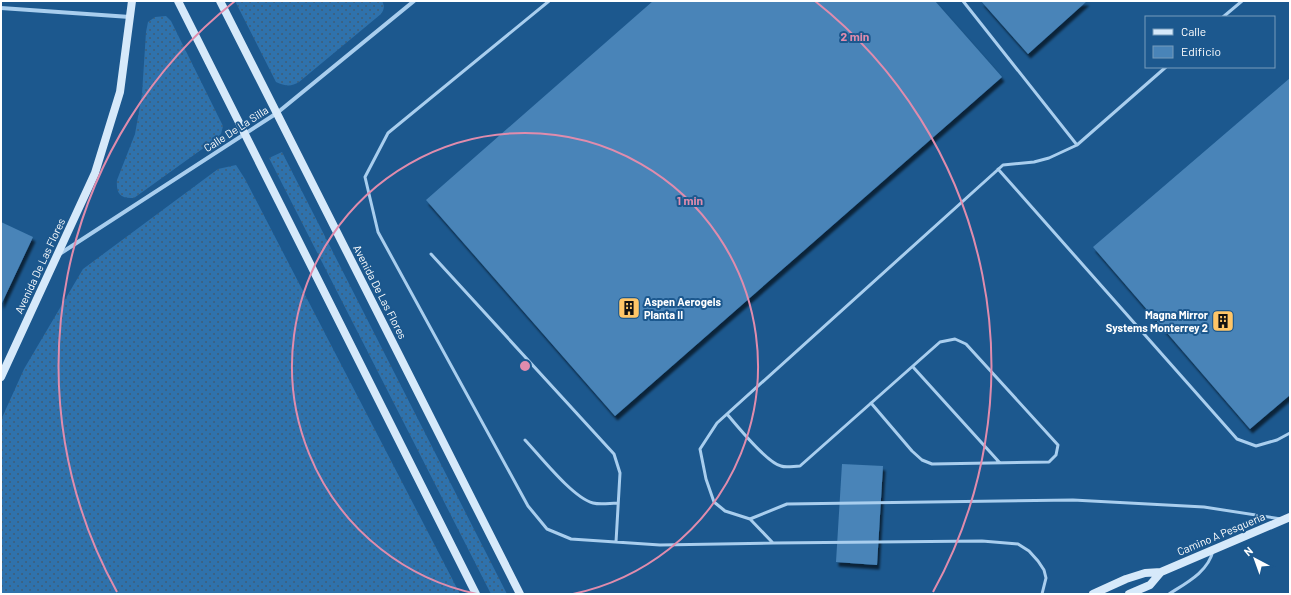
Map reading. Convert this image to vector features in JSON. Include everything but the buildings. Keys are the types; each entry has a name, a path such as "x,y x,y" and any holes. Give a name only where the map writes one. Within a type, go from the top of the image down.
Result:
{"street":[{"name":"Avenida De Las Flores","path":"1,376 95,173 120,92 132,1"},
{"path":"178,1 476,594"},
{"name":"Avenida De Las Flores","path":"220,1 520,594"},
{"name":"Calle De La Silla","path":"56,256 277,113 414,1"},
{"path":"1,8 130,18"},
{"name":"Camino A Pesquería","path":"1093,594 1126,579 1145,573 1161,572 1287,518"},
{"name":"Camino A Pesquería","path":"1129,594 1150,584 1161,572"}],"lane":[{"path":"549,1 388,133 365,177 378,232 528,506 547,529 571,539 660,545 982,542 1018,544 1029,551 1044,570 1046,578 1042,594"},
{"path":"963,1 1077,145"},
{"path":"1224,16 1242,1"},
{"path":"773,543 750,519 725,511 714,502 709,490 700,449 717,423 1003,165 1034,162 1049,158 1077,145 1165,68"},
{"path":"998,169 1237,439 1256,446 1277,440 1290,433"},
{"path":"431,254 614,454 620,473 616,542"},
{"path":"726,414 751,442 774,464 781,467 800,466 871,403 913,367 940,342 955,339 966,344 1058,445 1056,455 1049,462 932,464 922,460 912,451 871,403"},
{"path":"913,367 1000,463"},
{"path":"525,440 573,492 584,500 595,504 618,503"},
{"path":"750,519 787,504 1073,500 1204,507 1287,518"},
{"path":"1169,594 1193,579 1205,568 1211,559 1214,549"}],"shaded area":[{"path":"235,1 382,1 384,8 381,14 299,82 293,85 288,85 276,82"},
{"path":"166,16 171,21 223,126 221,134 212,142 134,198 129,198 122,196 118,192 117,180 135,134 142,94 148,22 155,17"},
{"path":"282,152 507,594 491,594 269,158"},
{"path":"236,165 245,179 460,594 1,594 1,420 24,369 83,269 218,169"}],"place":[{"name":"Aspen Aerogels Planta II","path":"629,308"},
{"name":"Magna Mirror Systems Monterrey 2","path":"1223,321"}]}
